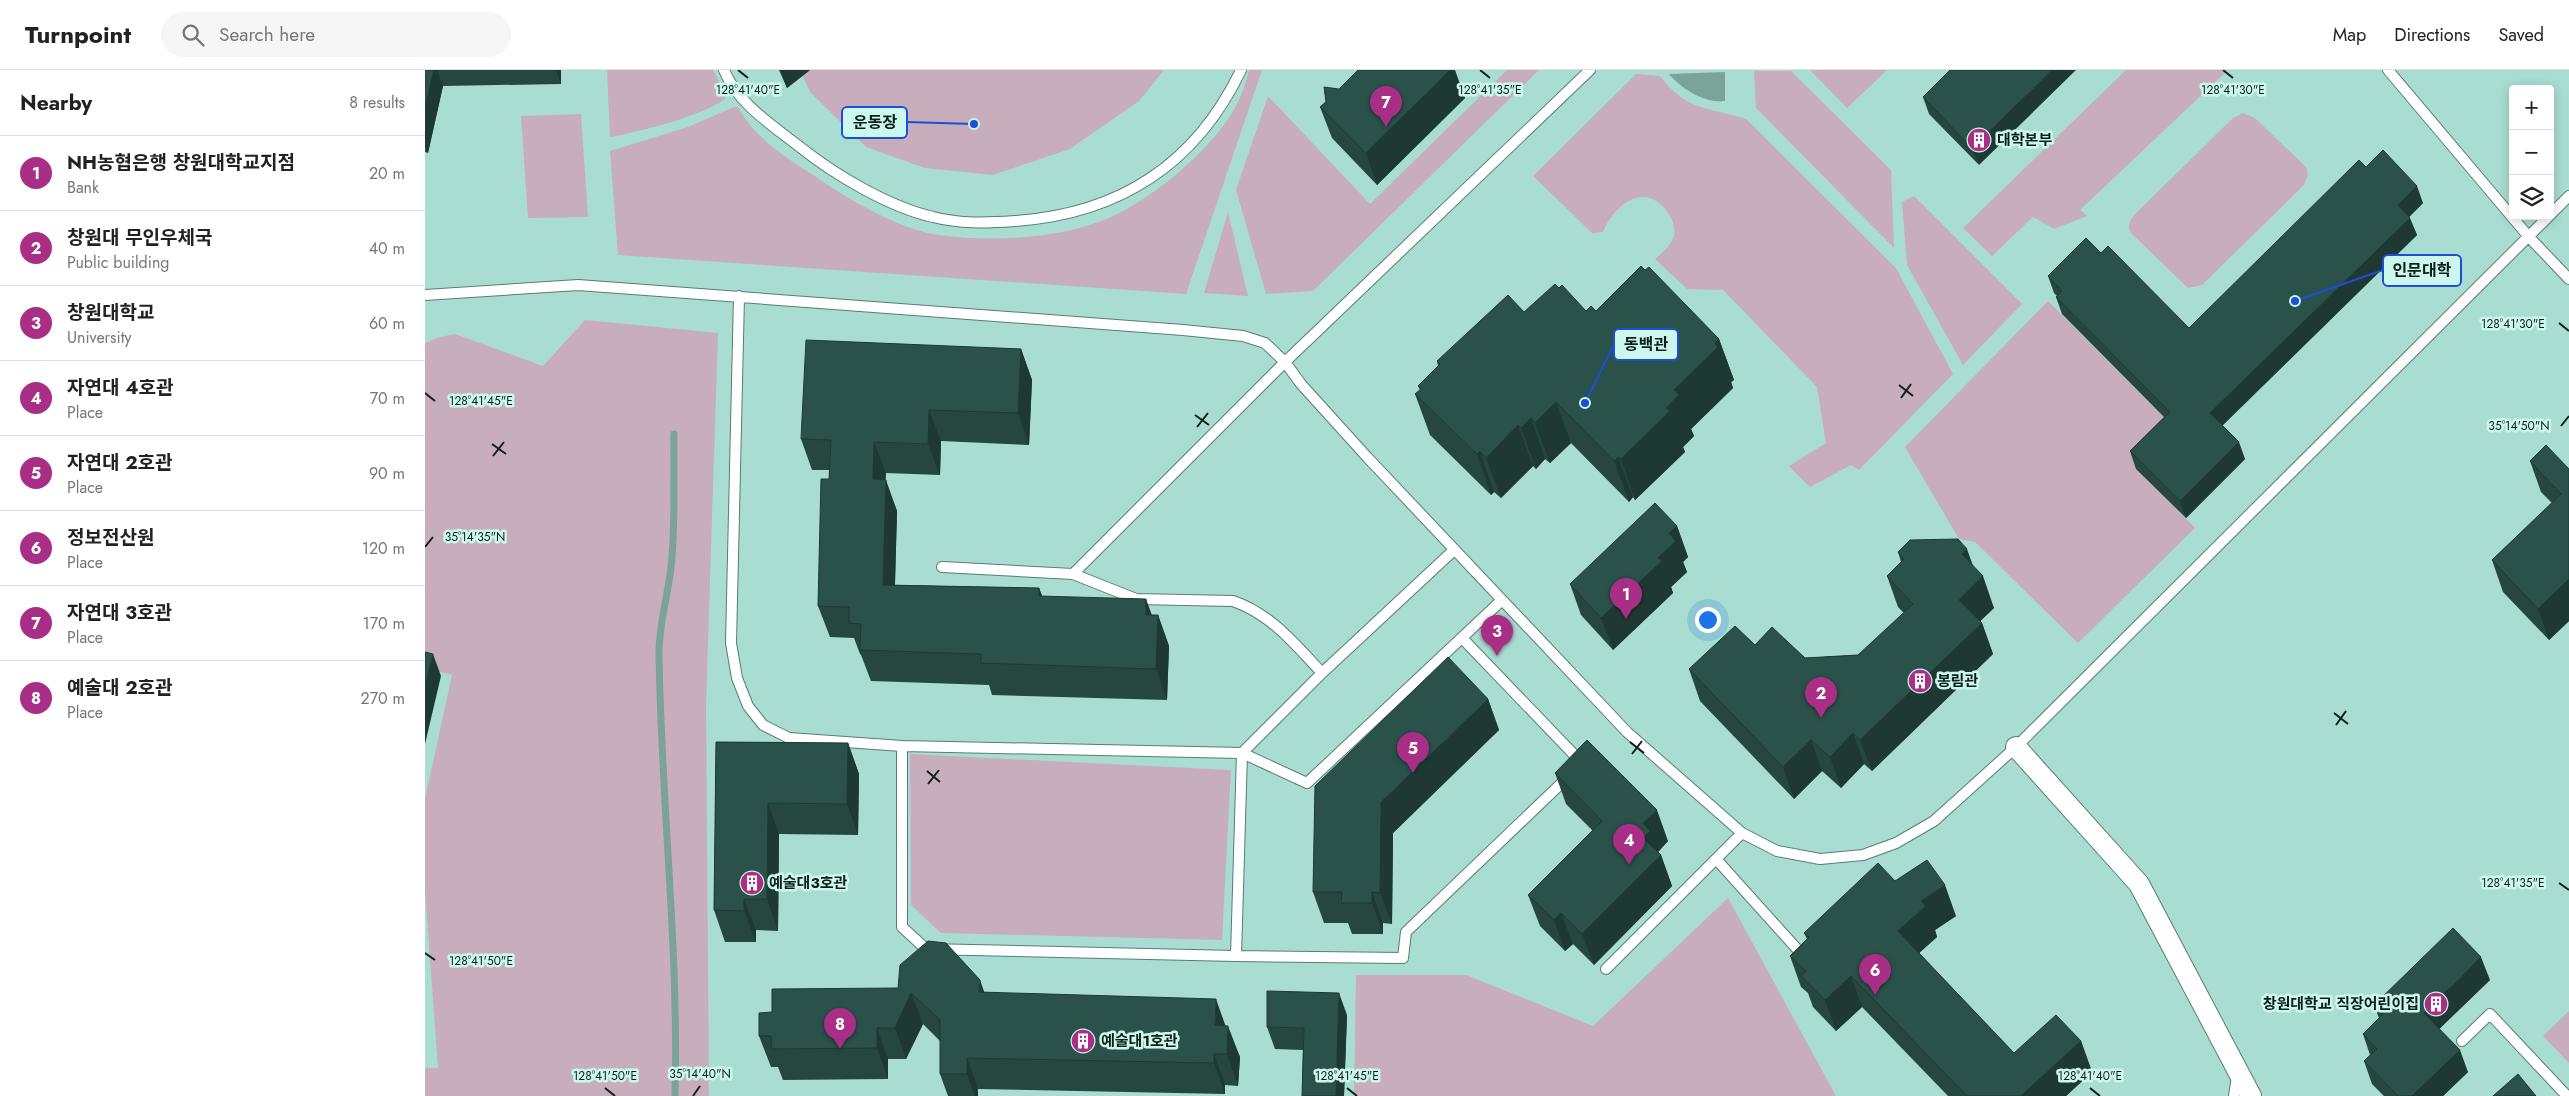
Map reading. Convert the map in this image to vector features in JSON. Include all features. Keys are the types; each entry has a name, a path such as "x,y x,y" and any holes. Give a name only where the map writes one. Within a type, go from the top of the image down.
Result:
{"street":[{"path":"2016,747 2139,884 2251,1096"}],"lane":[{"path":"724,70 740,98 807,152 829,167 891,203 932,217 979,224 1039,220 1099,206 1156,176 1204,130 1233,88 1241,70"},
{"path":"1073,574 1285,362 1590,70"},
{"path":"2388,70 2529,237 2569,279"},
{"path":"2554,210 2569,196"},
{"path":"425,295 578,285 1243,336 1265,343 1285,362 1301,384 1367,457 1627,732 1742,833 1777,851 1820,859 1863,856 1896,843 1934,821 2016,747 2544,220"},
{"path":"739,296 731,643 737,678 748,706 763,725 789,738 902,746 1241,753 1307,783 1502,600"},
{"path":"1236,956 1241,753 1322,673 1454,550"},
{"path":"942,567 1073,574 1136,599 1224,600 1245,606 1271,622 1322,673"},
{"path":"902,746 902,927 926,949 1403,958 1406,932 1582,763 1462,638"},
{"path":"1606,969 1742,833"},
{"path":"1716,859 1806,959"},
{"path":"2462,1041 2491,1014 2567,1096"},
{"path":"2235,1096 2237,1070"}],"shaded area":[{"path":"425,70 2569,70 2569,1096 425,1096"},
{"path":"607,70 713,70 726,93 725,99 686,117 610,137"},
{"path":"799,70 1164,70 1139,101 1070,149 993,175 925,168 866,147 811,93"},
{"path":"1249,70 1262,70 1186,294 618,255 610,151 688,127 734,107 738,107 754,129 783,155 843,195 891,220 924,232 939,235 979,238 1022,237 1065,231 1104,220 1122,212 1161,187 1198,154 1228,119 1240,98"},
{"path":"1507,70 1539,70 1313,291 1266,294 1236,190 1268,96 1370,204"},
{"path":"1810,70 1887,70 1847,108"},
{"path":"2126,70 2228,70 2080,210 2087,216 2054,229 2033,217 1992,256 1963,228"},
{"path":"1754,71 1791,71 1891,170 1894,248 1756,108"},
{"path":"1636,74 1660,76 1670,88 1690,102 1746,119 1896,268 1953,374 1859,470 1851,465 1810,487 1789,466 1826,443 1817,387 1723,290 1687,289 1655,259 1669,245 1674,235 1673,222 1670,215 1660,204 1648,198 1635,198 1618,209 1609,220 1603,232 1592,233 1533,176"},
{"path":"2243,113 2255,118 2307,168 2308,175 2304,185 2202,285 2188,288 2132,234 2129,223 2136,213 2233,118"},
{"path":"581,114 588,217 528,218 521,116"},
{"path":"1914,196 2022,304 1963,365 1907,265 1902,202"},
{"path":"1228,212 1248,296 1204,293"},
{"path":"2048,301 2176,429 2137,469 2195,528 2078,643 1975,542 1959,539 1905,447"},
{"path":"585,320 718,333 706,704 709,1096 425,1096 425,1068 438,1068 425,890 425,799 452,675 425,667 425,343 455,334 543,366"},
{"path":"910,754 1231,770 1222,940 941,933 911,905"},
{"path":"1728,898 1836,1096 1354,1096 1356,975 1466,975 1593,1026"},
{"path":"2569,1011 2569,1063 2543,1036"}],"water":[{"path":"1725,72 1725,101 1702,98 1680,85 1669,74"}],"building":[{"path":"425,70 434,70 425,109"},
{"path":"1358,70 1450,70 1366,153 1320,107 1326,102 1324,87 1339,89"},
{"name":"대학본부","path":"1950,70 2052,70 1972,148 1923,97"},
{"path":"2383,150 2417,186 2398,205 2410,218 2210,413 2239,442 2180,501 2130,451 2170,412 2056,297 2062,291 2048,276 2086,238 2101,253 2108,246 2189,328 2359,160 2366,167"},
{"path":"1641,266 1645,270 1649,267 1719,339 1715,343 1718,347 1674,390 1679,395 1666,408 1670,411 1621,459 1618,457 1614,461 1556,402 1535,423 1531,418 1521,428 1518,425 1486,458 1480,451 1477,454 1415,394 1421,389 1418,386 1440,364 1437,361 1508,295 1524,312 1555,284 1559,288 1562,285 1586,311 1591,306 1596,311"},
{"path":"806,340 1021,349 1018,413 929,410 928,444 874,442 873,479 886,480 883,585 1039,588 1039,596 1146,599 1146,615 1158,615 1156,669 981,663 981,654 860,650 861,624 849,623 849,607 818,606 821,479 829,479 831,440 801,439"},
{"path":"2546,445 2569,469 2569,579 2538,609 2492,560 2561,494 2530,461"},
{"path":"1655,503 1677,526 1669,533 1676,541 1658,558 1662,561 1601,618 1570,584"},
{"name":"봉림관","path":"1958,539 1967,549 1962,554 1983,576 1959,600 1982,623 1860,740 1853,733 1830,757 1811,740 1783,767 1689,669 1735,626 1755,645 1772,627 1805,658 1858,655 1913,604 1887,576 1904,559 1898,552 1910,540"},
{"path":"425,652 433,654 425,687"},
{"path":"1448,657 1488,699 1381,802 1380,893 1372,892 1372,903 1341,903 1342,892 1313,892 1315,786"},
{"path":"1587,740 1657,810 1643,823 1650,831 1643,838 1661,855 1582,934 1561,913 1554,920 1528,895 1602,821 1555,773"},
{"path":"716,742 848,743 847,804 768,803 767,899 744,899 744,911 714,910"},
{"path":"1927,860 1945,885 1921,901 1926,906 1898,931 2014,1053 2056,1015 2081,1041 2021,1096 1967,1096 1851,976 1825,1000 1801,976 1806,971 1790,956 1809,937 1804,933 1878,863 1895,881"},
{"name":"창원대학교 직장어린이집","path":"2453,928 2481,957 2424,1013 2460,1050 2412,1096 2398,1096 2364,1061 2377,1049 2363,1034 2383,1014 2374,1005"},
{"path":"928,941 946,943 980,980 979,992 1216,999 1215,1025 1228,1026 1227,1054 1214,1054 1214,1063 967,1058 967,1074 940,1074 940,1020 911,993 895,1028 877,1028 877,1048 772,1049 771,1036 759,1036 759,1013 772,1012 772,989 898,988 900,965"},
{"path":"1267,991 1339,993 1336,1096 1302,1096 1304,1028 1267,1027"},
{"path":"2518,1074 2536,1096 2493,1096"}],"waterway":[{"path":"674,434 673,550 660,631 659,653 674,985 675,1096"}],"place":[{"name":"운동장","path":"974,124"},
{"name":"자연대 3호관","path":"1386,127"},
{"name":"대학본부","path":"1979,140"},
{"name":"인문대학","path":"2295,301"},
{"name":"동백관","path":"1585,403"},
{"name":"NH농협은행 창원대학교지점","path":"1626,619"},
{"name":"창원대학교","path":"1497,656"},
{"name":"봉림관","path":"1920,681"},
{"name":"창원대 무인우체국","path":"1821,718"},
{"name":"자연대 2호관","path":"1413,773"},
{"name":"자연대 4호관","path":"1629,865"},
{"name":"예술대3호관","path":"752,883"},
{"name":"정보전산원","path":"1875,995"},
{"name":"창원대학교 직장어린이집","path":"2436,1004"},
{"name":"예술대1호관","path":"1083,1041"},
{"name":"예술대 2호관","path":"840,1049"}]}
